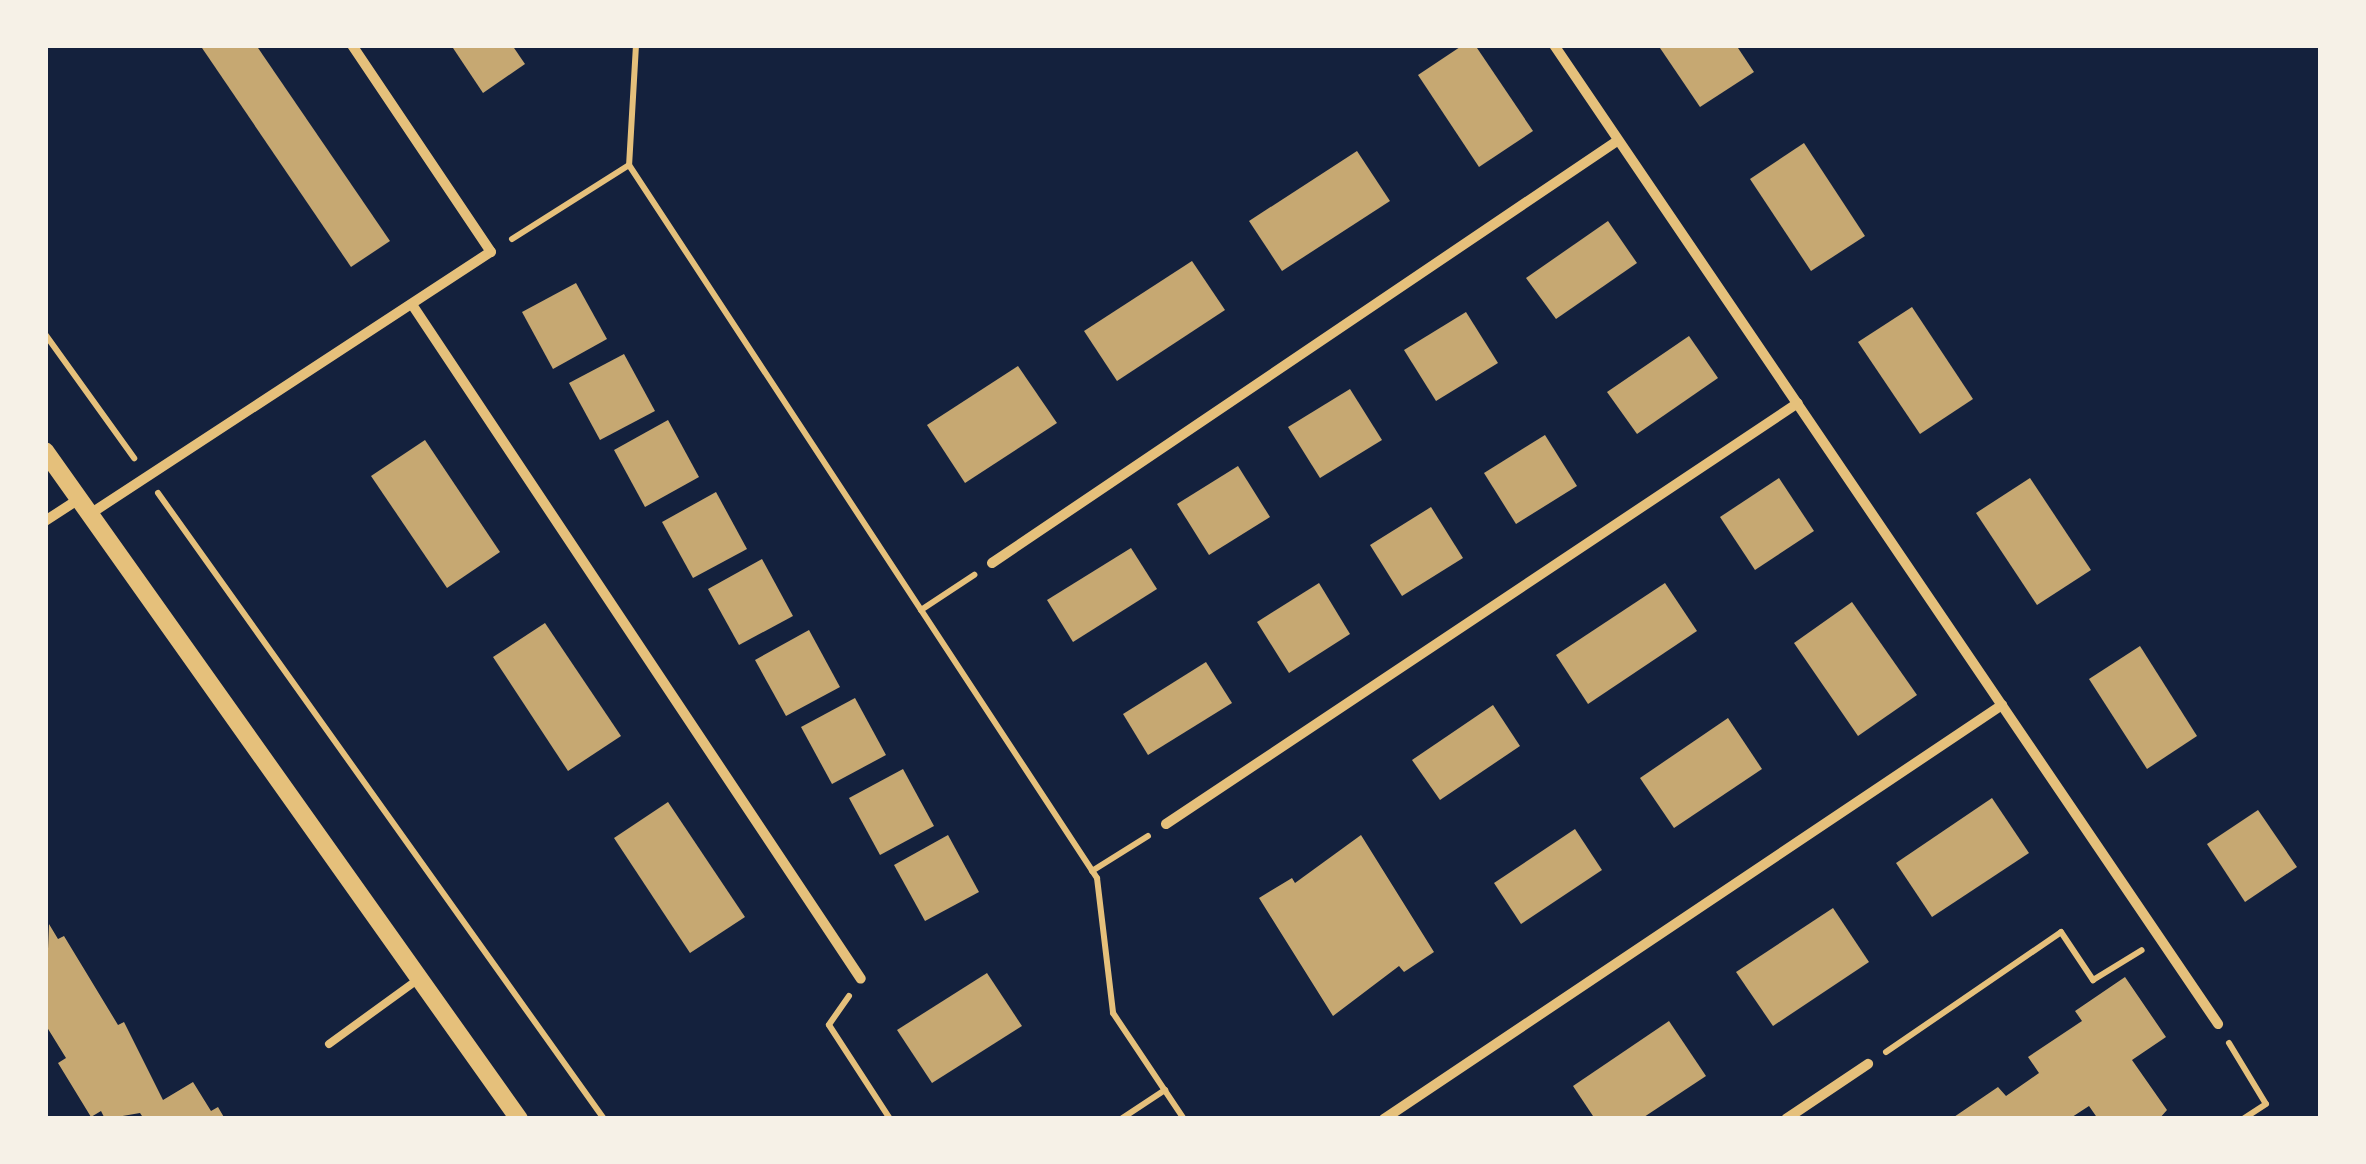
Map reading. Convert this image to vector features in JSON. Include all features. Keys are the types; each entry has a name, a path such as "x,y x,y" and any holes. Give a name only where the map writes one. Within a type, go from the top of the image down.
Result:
{"street":[{"path":"45,521 149,480 492,252 352,45"},
{"path":"1554,45 2218,1024"},
{"path":"992,563 1617,141"},
{"path":"413,306 860,978"},
{"path":"1166,824 1798,403"},
{"path":"45,452 519,1119"},
{"path":"1384,1119 2002,706"},
{"path":"1786,1119 1868,1064"}],"lane":[{"path":"329,1044 420,978"}],"path":[{"path":"636,45 629,164 1092,871 1114,1013 1184,1119"},
{"path":"492,252 629,164"},
{"path":"45,334 604,1119"},
{"path":"921,610 992,563"},
{"path":"1092,871 1166,824"},
{"path":"1868,1064 2060,932 2093,980 2160,939"},
{"path":"860,978 829,1025 890,1119"},
{"path":"2218,1024 2266,1104 2243,1119"},
{"path":"1121,1119 1165,1090"}],"building":[{"path":"200,45 256,45 390,241 351,267"},
{"path":"451,45 512,45 525,64 483,93"},
{"path":"1463,45 1475,45 1533,131 1479,167 1418,75"},
{"path":"1658,45 1736,45 1754,72 1700,107"},
{"path":"1804,143 1865,236 1811,271 1750,179"},
{"path":"1357,151 1390,201 1282,271 1249,221"},
{"path":"1608,221 1637,263 1556,319 1526,278"},
{"path":"1192,261 1225,310 1117,381 1084,331"},
{"path":"576,283 607,339 553,369 522,312"},
{"path":"1912,307 1973,399 1920,434 1858,342"},
{"path":"1466,312 1498,363 1436,401 1404,350"},
{"path":"1689,336 1718,378 1637,434 1607,392"},
{"path":"624,354 655,411 600,440 569,383"},
{"path":"1018,366 1057,423 965,483 927,425"},
{"path":"1350,389 1382,440 1320,478 1288,427"},
{"path":"668,420 699,477 645,507 614,450"},
{"path":"1545,435 1577,486 1516,524 1484,473"},
{"path":"425,440 500,552 447,588 371,476"},
{"path":"1238,466 1270,517 1209,555 1177,504"},
{"path":"1779,478 1814,531 1755,570 1720,517"},
{"path":"2030,478 2091,570 2037,605 1976,513"},
{"path":"716,492 747,549 693,578 662,522"},
{"path":"1431,507 1463,558 1402,596 1370,545"},
{"path":"1131,548 1157,589 1073,642 1047,600"},
{"path":"762,559 793,616 739,645 708,589"},
{"path":"1319,583 1350,634 1289,673 1257,622"},
{"path":"1665,583 1697,631 1588,704 1556,655"},
{"path":"1852,602 1917,695 1858,736 1794,643"},
{"path":"545,623 621,736 568,771 493,657"},
{"path":"809,630 840,687 786,716 755,660"},
{"path":"2140,646 2197,736 2147,769 2089,679"},
{"path":"1206,662 1232,703 1148,755 1123,714"},
{"path":"855,698 886,755 832,784 801,727"},
{"path":"1493,705 1520,746 1440,800 1412,760"},
{"path":"1728,718 1762,769 1674,828 1640,778"},
{"path":"903,769 934,826 880,855 849,798"},
{"path":"1992,798 2029,853 1932,917 1896,863"},
{"path":"668,802 745,917 690,953 614,838"},
{"path":"2258,810 2297,867 2245,902 2207,844"},
{"path":"1575,829 1602,870 1521,924 1494,883"},
{"path":"948,835 979,892 925,921 894,865"},
{"path":"1361,835 1434,952 1404,972 1399,966 1333,1016 1259,898 1292,878 1295,883"},
{"path":"1833,908 1869,962 1773,1026 1736,972"},
{"path":"49,924 58,939 64,936 118,1025 124,1022 163,1100 193,1082 211,1111 218,1107 225,1119 144,1119 140,1113 105,1119 101,1111 91,1117 58,1063 66,1058 45,1024"},
{"path":"987,973 1022,1026 932,1083 897,1030"},
{"path":"2125,977 2166,1037 2132,1060 2167,1110 2159,1119 2098,1119 2089,1106 2069,1119 1951,1119 1998,1087 2006,1096 2039,1073 2028,1057 2082,1021 2075,1011"},
{"path":"1669,1021 1706,1076 1641,1119 1595,1119 1573,1086"}]}
